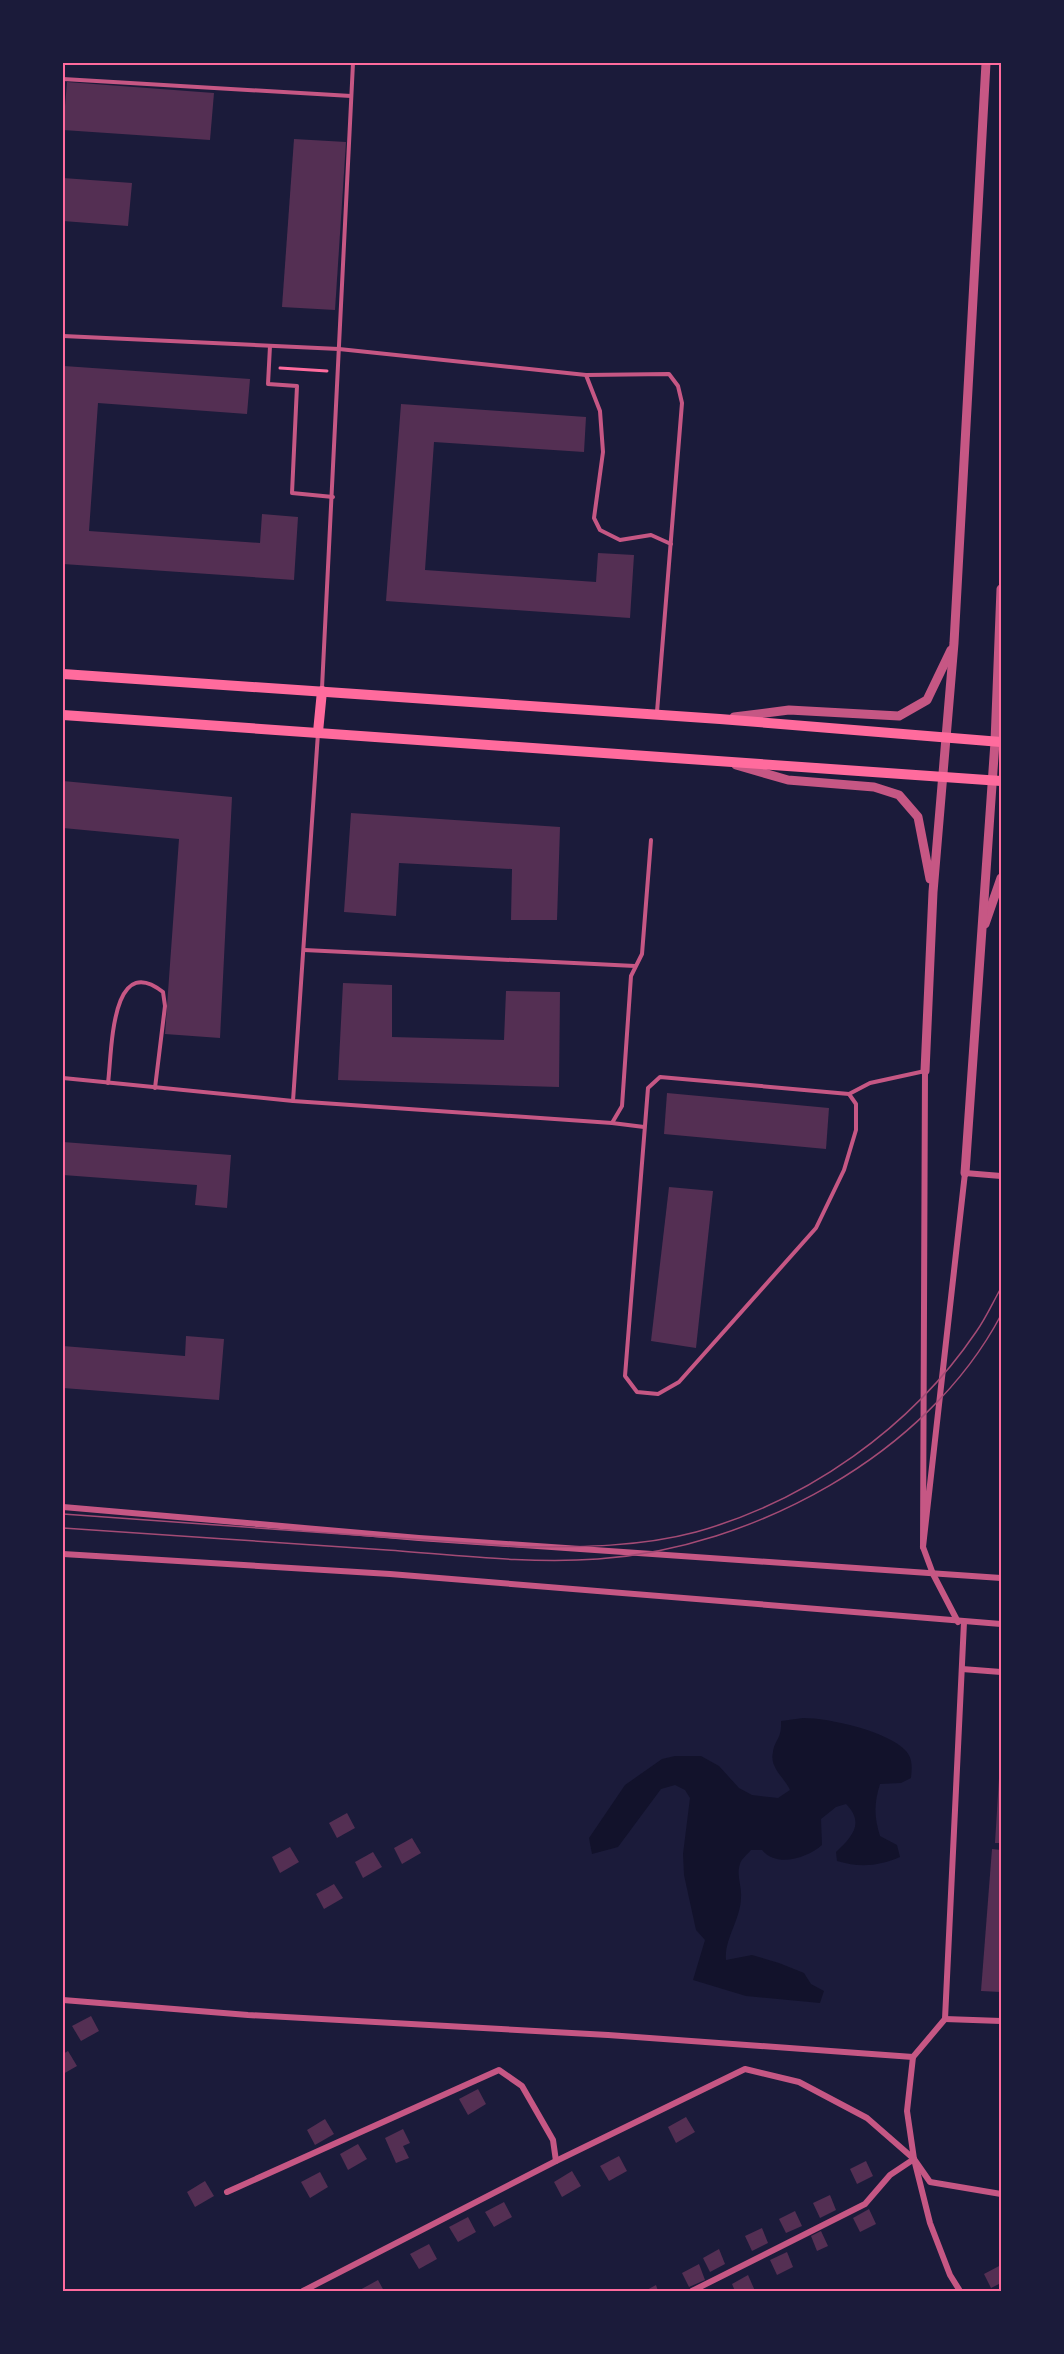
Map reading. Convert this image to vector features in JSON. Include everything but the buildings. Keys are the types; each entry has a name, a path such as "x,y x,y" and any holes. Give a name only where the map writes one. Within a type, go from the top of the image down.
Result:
{"main road":[{"path":"63,674 720,719 998,742"},
{"path":"318,732 321,692"},
{"path":"63,715 996,780"}],"street":[{"path":"960,2291 950,2275 930,2223 914,2159 907,2111 913,2057 945,2019 962,1669 961,1622 933,1574 923,1547 925,1071 933,892 954,643 986,63"},
{"path":"923,1547 965,1173 981,938 996,780 997,644 1001,589"},
{"path":"720,719 789,710 899,716 927,700 954,643"},
{"path":"997,644 1001,656"},
{"path":"719,760 788,780 874,788 899,795 918,817 933,892"},
{"path":"981,938 1001,878"},
{"path":"965,1173 1001,1176"},
{"path":"63,1507 419,1538 1001,1578"},
{"path":"63,1554 390,1574 1001,1624"},
{"path":"962,1669 1001,1672"},
{"path":"63,2000 248,2015 608,2035 913,2057"},
{"path":"945,2019 1001,2021"},
{"path":"303,2291 555,2161 745,2069 799,2082 867,2118 914,2159 930,2182 1001,2194"},
{"path":"227,2192 499,2070 522,2086 553,2140 555,2161"},
{"path":"692,2291 865,2204 890,2175 914,2159"}],"lane":[{"path":"321,692 333,497 353,63"},
{"path":"63,80 351,96"},
{"path":"63,336 339,349 586,375 669,374 678,386 682,403 657,715"},
{"path":"270,346 268,384 297,386 292,493 333,497"},
{"path":"586,375 600,411 603,452 594,518 600,530 620,540 651,535 670,544"},
{"path":"293,1101 318,732"},
{"path":"612,1123 622,1106 631,976 642,954 651,840"},
{"path":"304,950 636,966"},
{"path":"108,1083 118,1004 123,990 131,984 143,982 154,985 163,992 165,1006 154,1088"},
{"path":"849,1094 856,1104 856,1130 844,1170 816,1228 679,1382 658,1394 637,1392 625,1376 648,1088 660,1077 849,1094 870,1083 925,1071"},
{"path":"63,1078 293,1101 644,1127"}],"path":[{"path":"269,368 338,372"}],"shaded area":[{"path":"803,1718 842,1723 886,1737 906,1751 912,1764 911,1778 901,1783 880,1784 876,1804 880,1836 897,1845 900,1857 869,1865 854,1865 837,1861 836,1852 847,1841 855,1824 855,1817 846,1804 836,1807 821,1819 822,1845 816,1850 800,1857 784,1860 776,1859 762,1850 751,1850 741,1862 739,1868 740,1905 728,1944 726,1960 752,1955 804,1973 811,1984 824,1991 820,2003 746,1996 693,1980 705,1940 696,1930 684,1875 683,1854 690,1798 685,1790 675,1785 661,1789 618,1847 592,1854 589,1838 625,1785 662,1759 675,1756 701,1756 719,1766 739,1788 752,1795 778,1798 790,1790 775,1768 772,1758 781,1721"}],"tram line":[{"path":"63,1514 524,1547 632,1543 696,1532 777,1501 816,1480 853,1456 888,1429 950,1367 980,1327 1001,1288"},
{"path":"63,1528 519,1560 598,1559 657,1551 716,1536 774,1514 830,1485 882,1451 929,1411 969,1365 1001,1315"}]}
